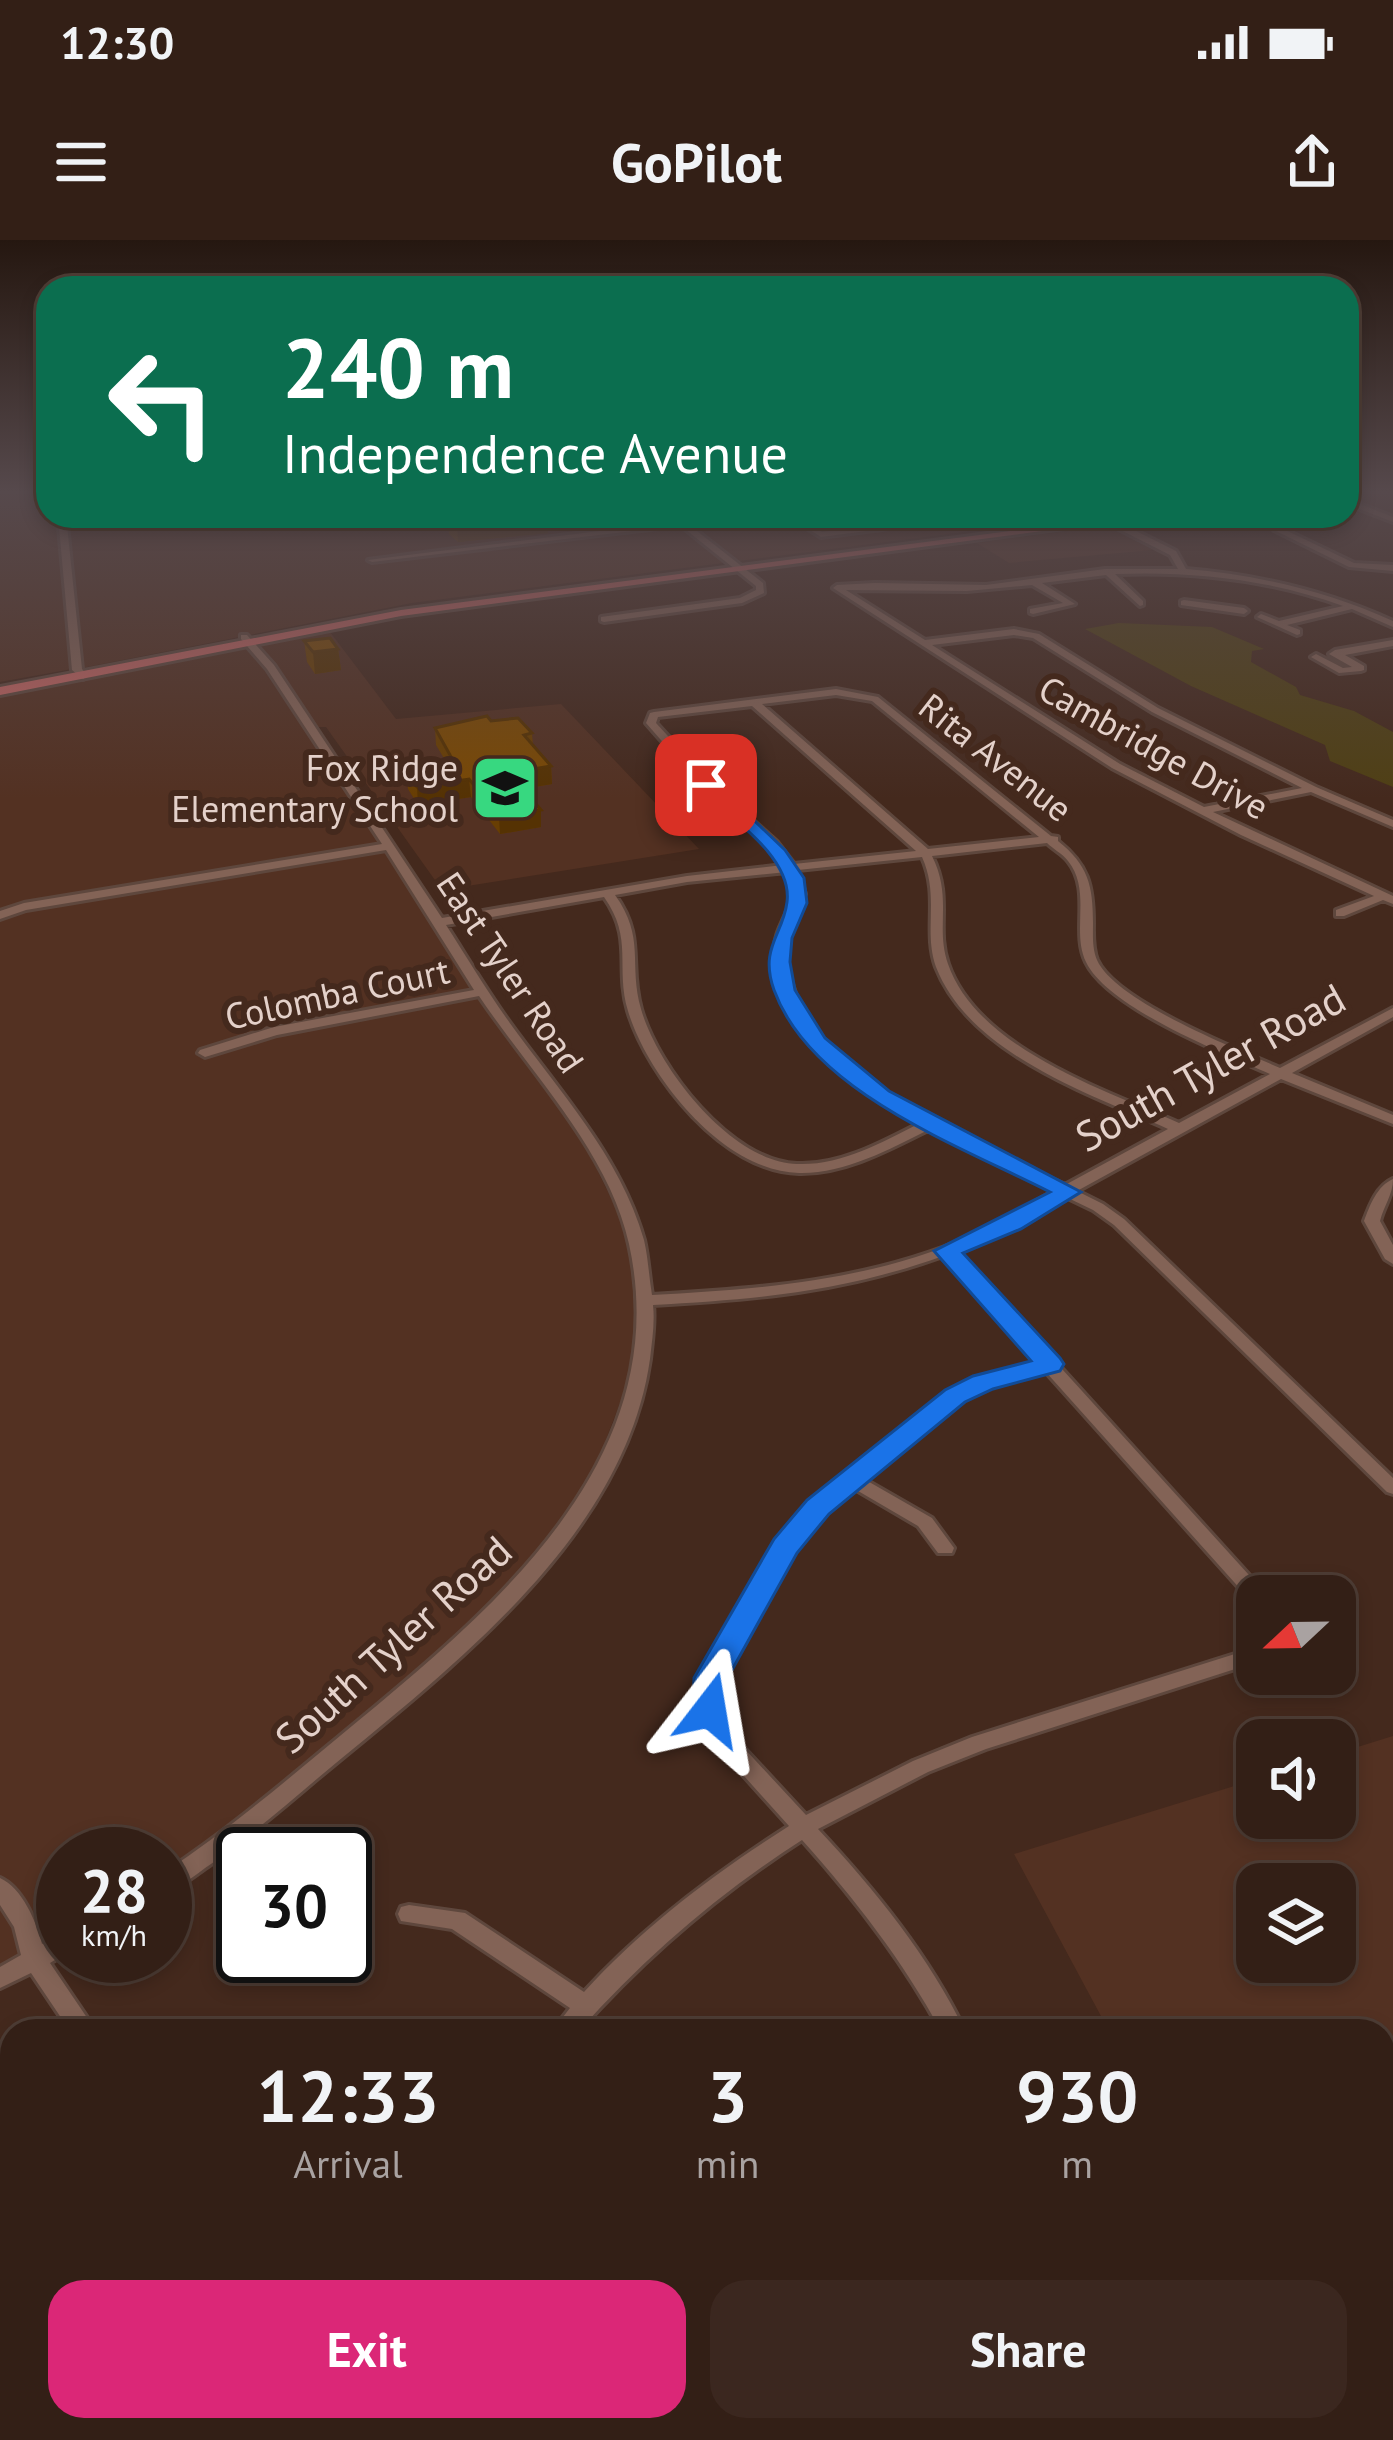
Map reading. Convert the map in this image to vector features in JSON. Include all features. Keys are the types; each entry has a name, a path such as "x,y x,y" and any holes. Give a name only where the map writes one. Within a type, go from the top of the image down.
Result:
{"main road":[{"path":"0,688 247,640 534,594"}],"street":[{"path":"71,594 80,673"},
{"path":"604,619 742,600 755,594"},
{"name":"Cambridge Drive","path":"846,594 1066,737 1202,811 1388,898"},
{"path":"1033,611 1071,604 1053,594"},
{"path":"1126,594 1134,603 1156,602"},
{"path":"1210,607 1219,594"},
{"path":"1305,594 1356,605 1393,624"},
{"path":"1184,603 1244,611"},
{"path":"1279,624 1356,605"},
{"path":"1262,617 1297,632"},
{"path":"922,643 1014,632 1036,636 1155,710 1393,824"},
{"name":"East Tyler Road","path":"247,640 442,922 482,992 592,1142 638,1246 646,1300"},
{"path":"1336,653 1392,644"},
{"name":"Rita Avenue","path":"754,702 836,692 875,699 1054,839 1083,876 1090,905 1088,950 1102,979 1156,1015 1393,1120"},
{"path":"1180,1129 1041,1064 1005,1042 958,998 941,964 942,895 939,877 926,854 754,702 670,711 653,718 651,723 706,785 789,869 799,890 782,938 779,962 785,990 797,1016 842,1068 932,1123 1119,1222 1393,1488"},
{"path":"1202,811 1312,789"},
{"path":"442,922 687,879 1054,839"},
{"path":"0,915 24,907 390,846"},
{"path":"607,893 631,927 632,1004 657,1061 713,1125 759,1161 775,1167 816,1168 884,1147 932,1123"},
{"path":"1340,913 1388,898"},
{"name":"Colomba Court","path":"205,1053 274,1031 482,992"},
{"name":"South Tyler Road","path":"192,1864 238,1832 430,1673 538,1568 596,1485 626,1423 642,1364 646,1300 760,1294 823,1285 947,1251 1012,1223 1393,1012"},
{"path":"1393,1183 1378,1202 1372,1221 1393,1259"},
{"path":"947,1251 1239,1575"},
{"path":"946,2019 883,1917 807,1826 724,1740 715,1726 708,1693 711,1678 785,1547 818,1507 955,1396 983,1382 1050,1364"},
{"path":"852,1480 925,1522 945,1548"},
{"path":"575,2019 704,1897 807,1826 907,1772 980,1742 1236,1661"},
{"path":"0,1887 25,1924 34,1959 76,2019"},
{"path":"409,1914 457,1920 586,2006"},
{"path":"0,1978 34,1959"}],"shaded area":[{"path":"0,594 65,594 72,669 0,682"},
{"path":"74,594 485,594 412,603 82,668"},
{"path":"1119,623 1212,627 1264,649 1252,651 1251,662 1296,687 1300,695 1354,711 1393,732 1393,787 1330,761 1325,745 1191,686 1085,629"},
{"name":"Fox Ridge Elementary School","path":"327,628 396,719 561,704 699,849 442,890 326,727 315,727 256,642"},
{"path":"247,645 583,1141 617,1210 637,1300 636,1361 591,1479 536,1557 440,1655 228,1827 216,1827 216,1837 192,1856 192,1827 36,1827 36,1946 0,1964 0,693"},
{"path":"1393,1736 1393,2019 1103,2019 1014,1854 1236,1785 1236,1839 1356,1839 1356,1747"}],"building":[{"path":"330,638 338,649 313,652 304,641"},
{"path":"487,716 491,721 518,718 532,733 524,735 551,766 509,773 541,810 499,816 469,779 417,787 406,772 455,764 435,728"}],"place":[{"name":"Fox Ridge Elementary School","path":"505,788"}],"route":[{"path":"706,785 779,854 795,878 797,903 782,938 779,962 797,1016 817,1042 842,1068 881,1096 1069,1192 947,1251 1050,1364 983,1382 955,1396 818,1507 785,1547 711,1678 710,1710"}]}
